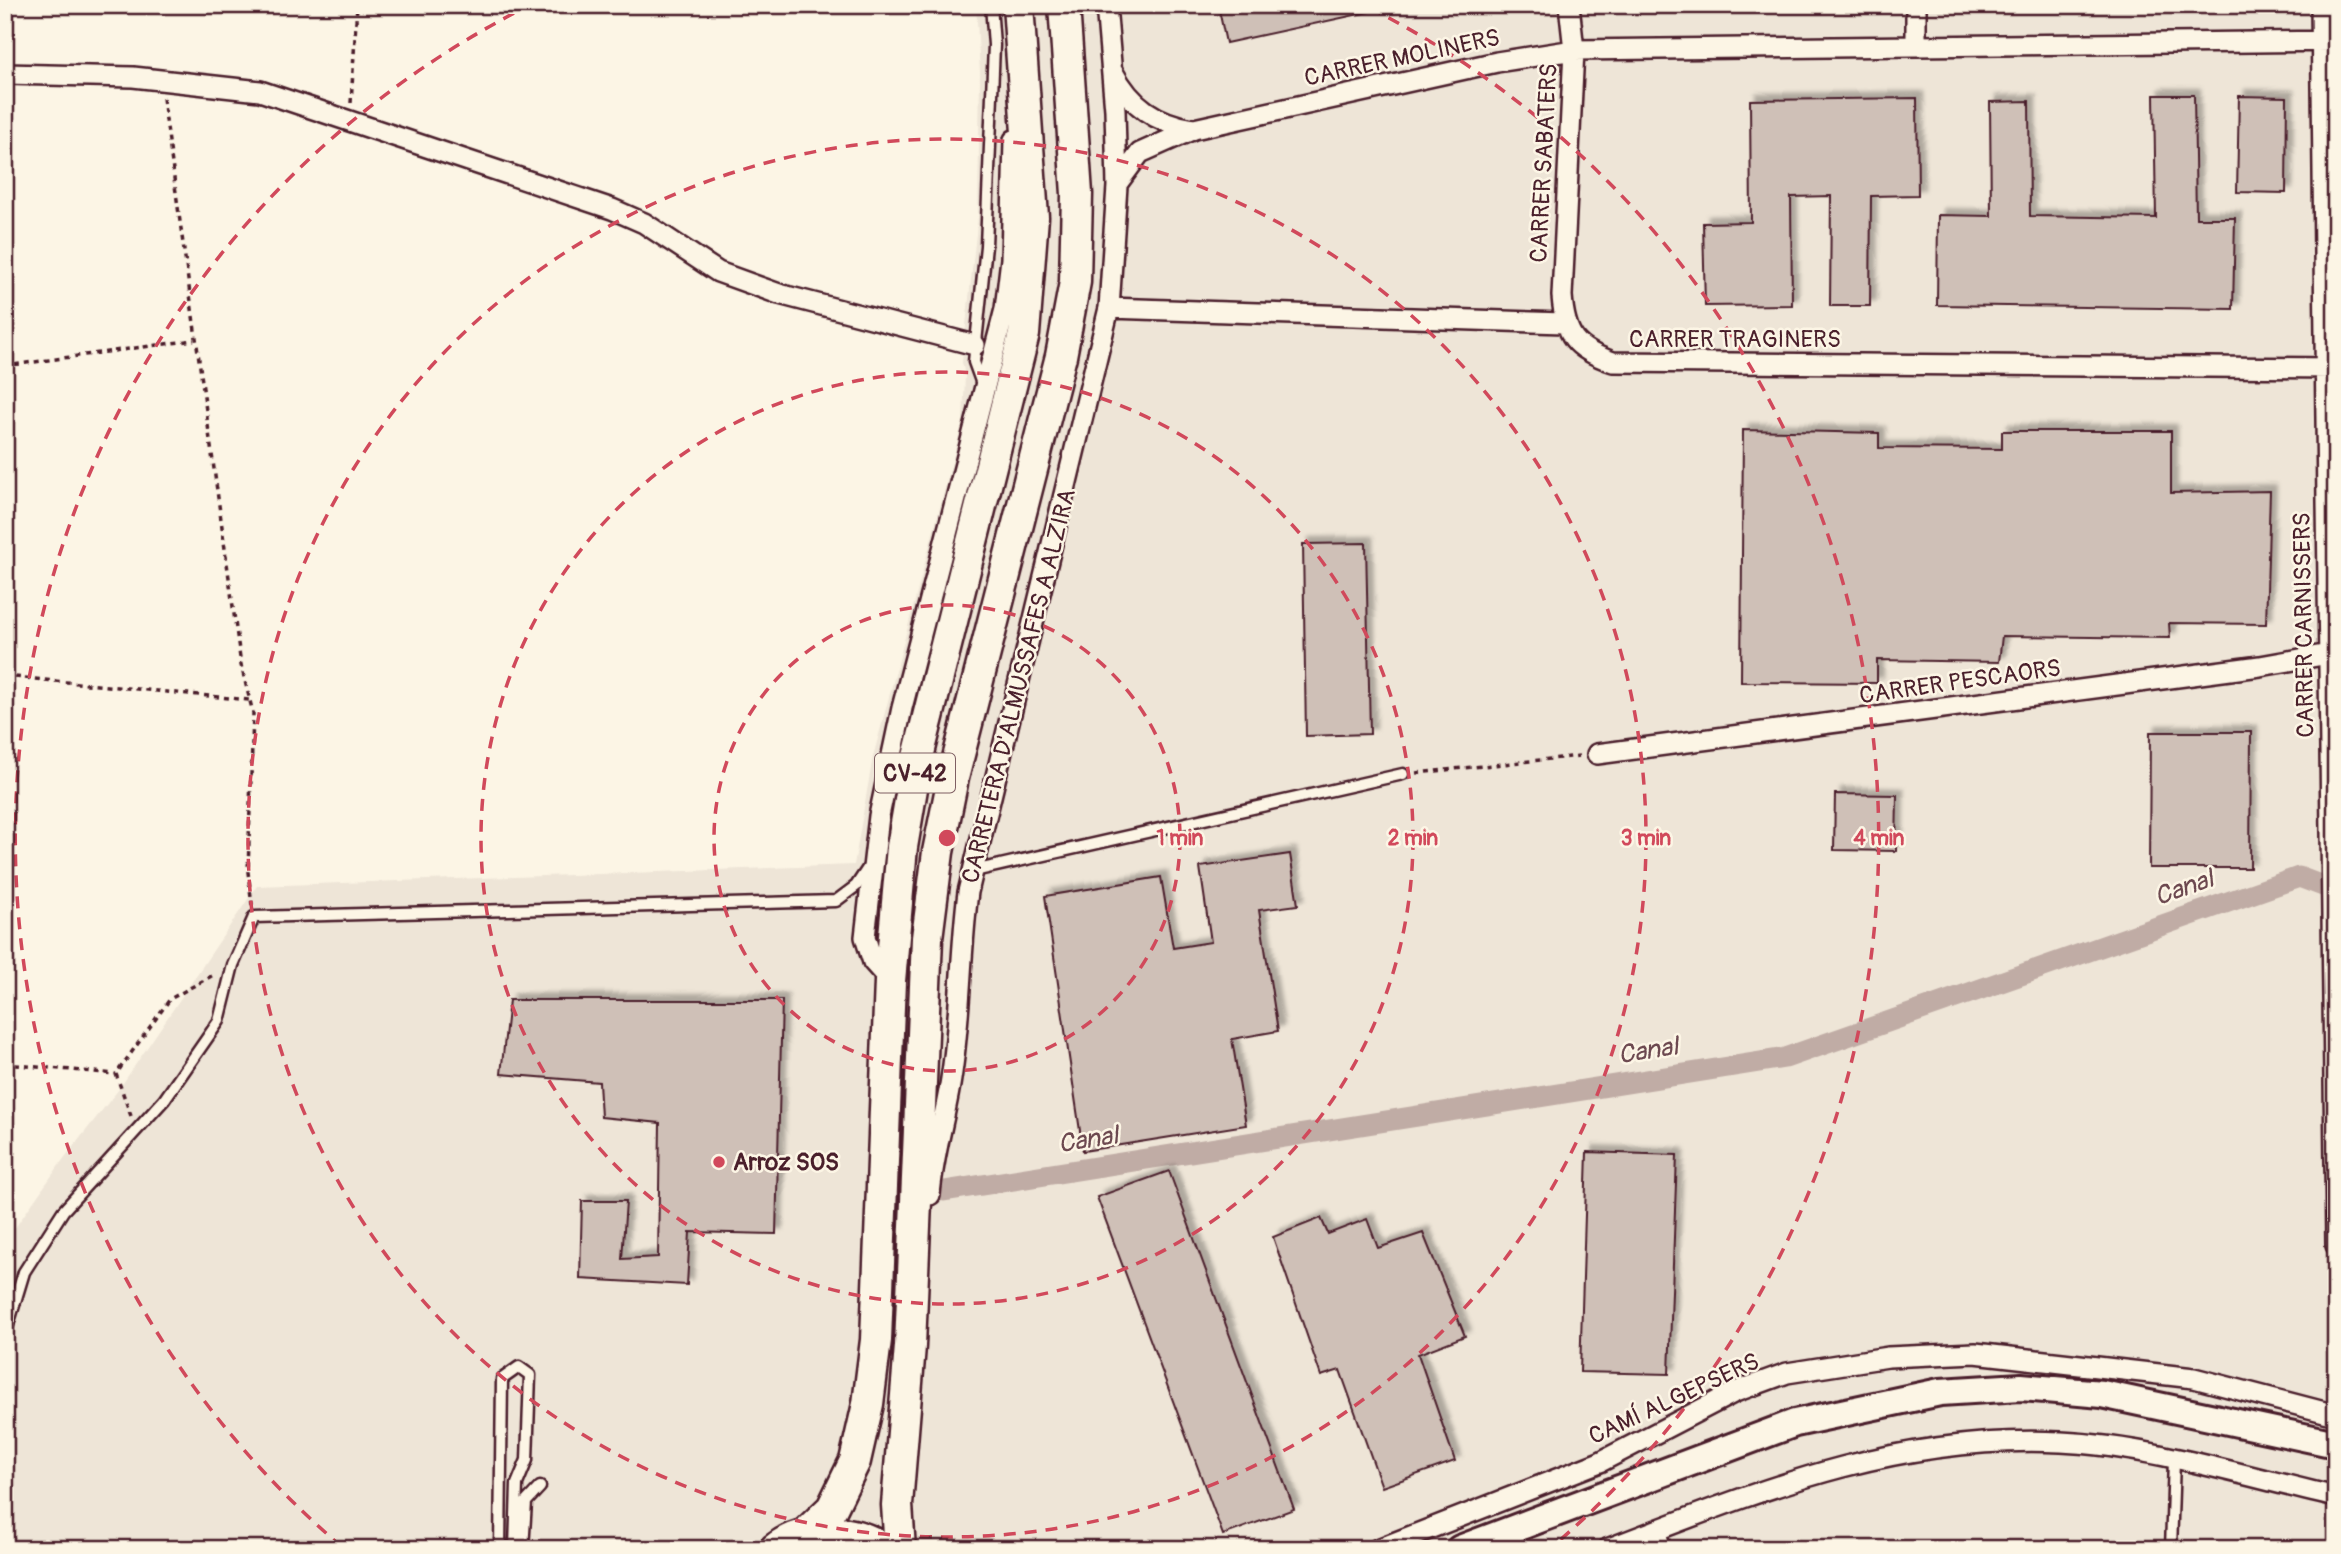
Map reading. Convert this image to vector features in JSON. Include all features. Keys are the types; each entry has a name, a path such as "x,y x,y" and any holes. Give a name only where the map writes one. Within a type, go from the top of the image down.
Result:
{"main road":[{"name":"CV-42","path":"775,1549 805,1534 832,1508 855,1461 869,1404 876,1340 890,981 902,847 916,765 1024,334 1033,218 1018,5"},
{"name":"CARRETERA D'ALMUSSAFES A ALZIRA","path":"900,1549 897,1505 909,1366 928,938 938,852 953,778 1060,356 1075,282 1077,194 1064,5"},
{"path":"1460,1549 1795,1423 1941,1392 2021,1387 2102,1394 2336,1444"},
{"name":"CV-42","path":"805,1534 839,1532 873,1541 884,1549"}],"street":[{"name":"CARRETERA D'ALMUSSAFES A ALZIRA","path":"909,1366 925,1293 932,1175 951,1082 958,1029 960,954 974,871 1108,308 1116,186 1115,110 1106,5"},
{"name":"CARRER SABATERS","path":"1564,323 1562,296 1574,50 1569,5"},
{"path":"1916,5 1916,46"},
{"name":"CARRER CARNISSERS","path":"2320,5 2328,41 2329,654 2336,1245"},
{"name":"CARRER MOLINERS","path":"1116,186 1140,153 1194,129 1497,62 1574,50 2328,41"},
{"path":"890,981 873,962 865,937 879,816 902,708 1005,309 1011,259 1015,175 1013,86 1022,56"},
{"name":"CARRER MOLINERS","path":"1111,67 1124,91 1149,116 1173,126 1194,129"},
{"path":"6,74 133,78 260,90 612,209 644,223 718,272 803,301 975,345"},
{"path":"1108,308 1564,323"},
{"name":"CARRER TRAGINERS","path":"1564,323 1573,340 1591,355 1613,362 2330,368"},
{"name":"CARRER PESCAORS","path":"1597,754 2260,666 2329,654"},
{"name":"CAMÍ ALGEPSERS","path":"1378,1549 1600,1462 1735,1392 1787,1373 1888,1357 1975,1353 2194,1378 2335,1412"},
{"path":"1606,1549 1821,1471 1908,1450 1971,1443 2062,1442 2174,1460 2336,1497"}],"lane":[{"path":"985,392 974,362 986,246 994,45 991,5"},
{"path":"974,871 1403,774"},
{"path":"5,1335 24,1272 63,1211 164,1100 219,1021 233,965 254,917 836,901 856,886 874,858"},
{"path":"500,1549 502,1379 519,1367 530,1375 527,1460 517,1484 515,1549"},
{"path":"2171,1549 2174,1460"},
{"path":"523,1549 526,1502 540,1487"},
{"path":"1659,1529 1666,1549"}],"path":[{"path":"350,119 357,5"},
{"path":"5,8 6,74"},
{"path":"161,82 194,340 241,664 253,713 248,872 254,917"},
{"path":"5,366 194,340"},
{"path":"5,676 249,700"},
{"path":"1403,774 1597,754"},
{"path":"116,1074 170,999 233,965"},
{"path":"5,1064 116,1074"},
{"path":"116,1074 137,1132"}],"shaded area":[{"path":"976,5 2336,5 2336,1549 5,1549 5,1242 65,1157 119,1089 257,886 854,865 873,757 963,421 965,376 962,362 978,216 980,72"}],"building":[{"path":"1218,5 1368,5 1369,12 1226,43"},
{"path":"2154,95 2194,95 2196,218 2235,218 2233,309 1937,305 1938,215 1991,216 1990,102 2029,101 2030,216 2156,218"},
{"path":"2239,96 2287,97 2286,193 2237,192"},
{"path":"1917,98 1918,195 1871,196 1870,306 1830,306 1831,196 1791,197 1792,305 1705,306 1703,223 1751,222 1750,100"},
{"path":"1743,430 1879,433 1879,448 2002,449 2002,431 2171,431 2171,493 2270,491 2266,624 2169,623 2170,638 2002,636 1999,662 1877,660 1877,683 1741,682"},
{"path":"1366,543 1370,734 1306,736 1303,544"},
{"path":"2150,732 2251,732 2250,868 2149,868"},
{"path":"1835,794 1897,795 1896,851 1834,850"},
{"path":"1290,854 1298,905 1259,910 1278,1031 1232,1039 1246,1125 1083,1151 1045,896 1161,877 1173,948 1211,942 1200,867"},
{"name":"Arroz SOS","path":"509,1000 782,1000 776,1234 690,1232 687,1285 580,1279 582,1201 626,1201 622,1259 658,1257 660,1123 601,1117 599,1082 501,1074"},
{"path":"1587,1152 1677,1155 1669,1374 1580,1372"},
{"path":"1169,1171 1294,1509 1223,1535 1097,1197"},
{"path":"1321,1218 1328,1234 1367,1219 1378,1248 1423,1233 1465,1336 1418,1354 1455,1461 1382,1487 1340,1370 1321,1376 1273,1237"}],"waterway":[{"name":"Canal","path":"944,1191 1785,1058 2299,877 2336,891"}],"place":[{"name":"Arroz SOS","path":"719,1162"}]}
